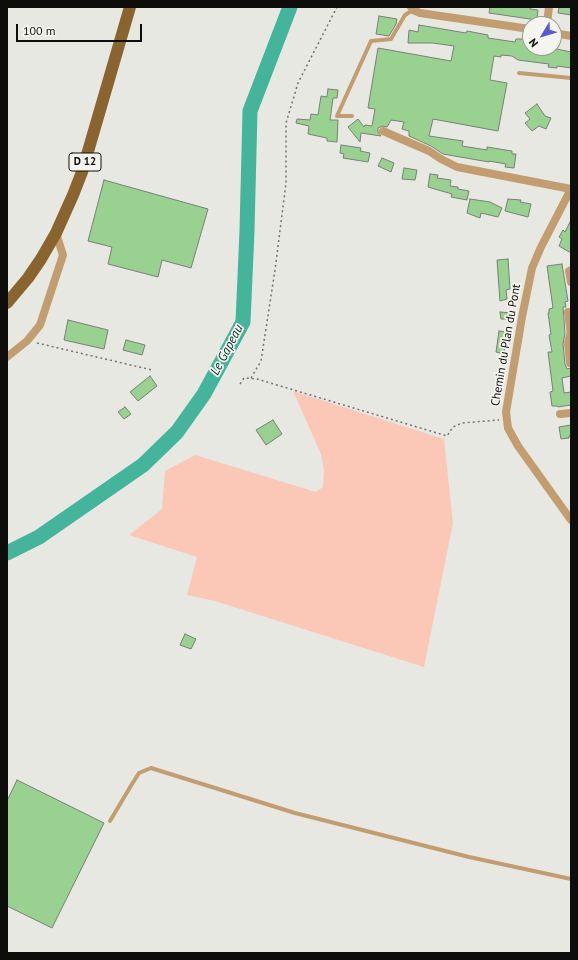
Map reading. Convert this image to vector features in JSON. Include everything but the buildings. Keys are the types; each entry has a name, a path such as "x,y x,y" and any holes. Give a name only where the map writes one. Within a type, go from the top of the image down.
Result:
{"main road":[{"name":"D 12","path":"7,303 28,278 41,259 56,233 73,195 82,172 130,7"}],"street":[{"path":"412,8 420,13 522,28"},
{"path":"383,131 429,151 457,167 571,189"},
{"name":"Chemin du Plan du Pont","path":"571,189 541,247 532,268 506,412 508,428 518,446 571,520"},
{"path":"7,357 27,341 40,325 63,255 56,233"},
{"path":"571,270 569,271 571,282"},
{"path":"568,312 571,335 568,343 570,363"},
{"path":"560,414 571,412"}],"lane":[{"path":"352,116 338,116 371,41 391,39 405,15 412,8"},
{"path":"519,73 571,78"},
{"path":"110,822 139,774 151,768 295,812 469,857 571,879"}],"path":[{"path":"251,378 261,361 276,263 286,183 286,123 298,82 337,7"},
{"path":"27,341 152,370"},
{"path":"240,384 244,378 257,379 447,436 453,427 462,423 507,420"}],"shaded area":[{"path":"293,391 444,439 453,523 424,667 215,601 187,595 197,557 129,535 162,509 165,471 195,455 316,492 323,487 324,470 321,454"}],"waterway":[{"name":"Le Gapeau","path":"7,553 39,537 143,465 177,432 204,394 243,322 250,111 290,7"}]}
